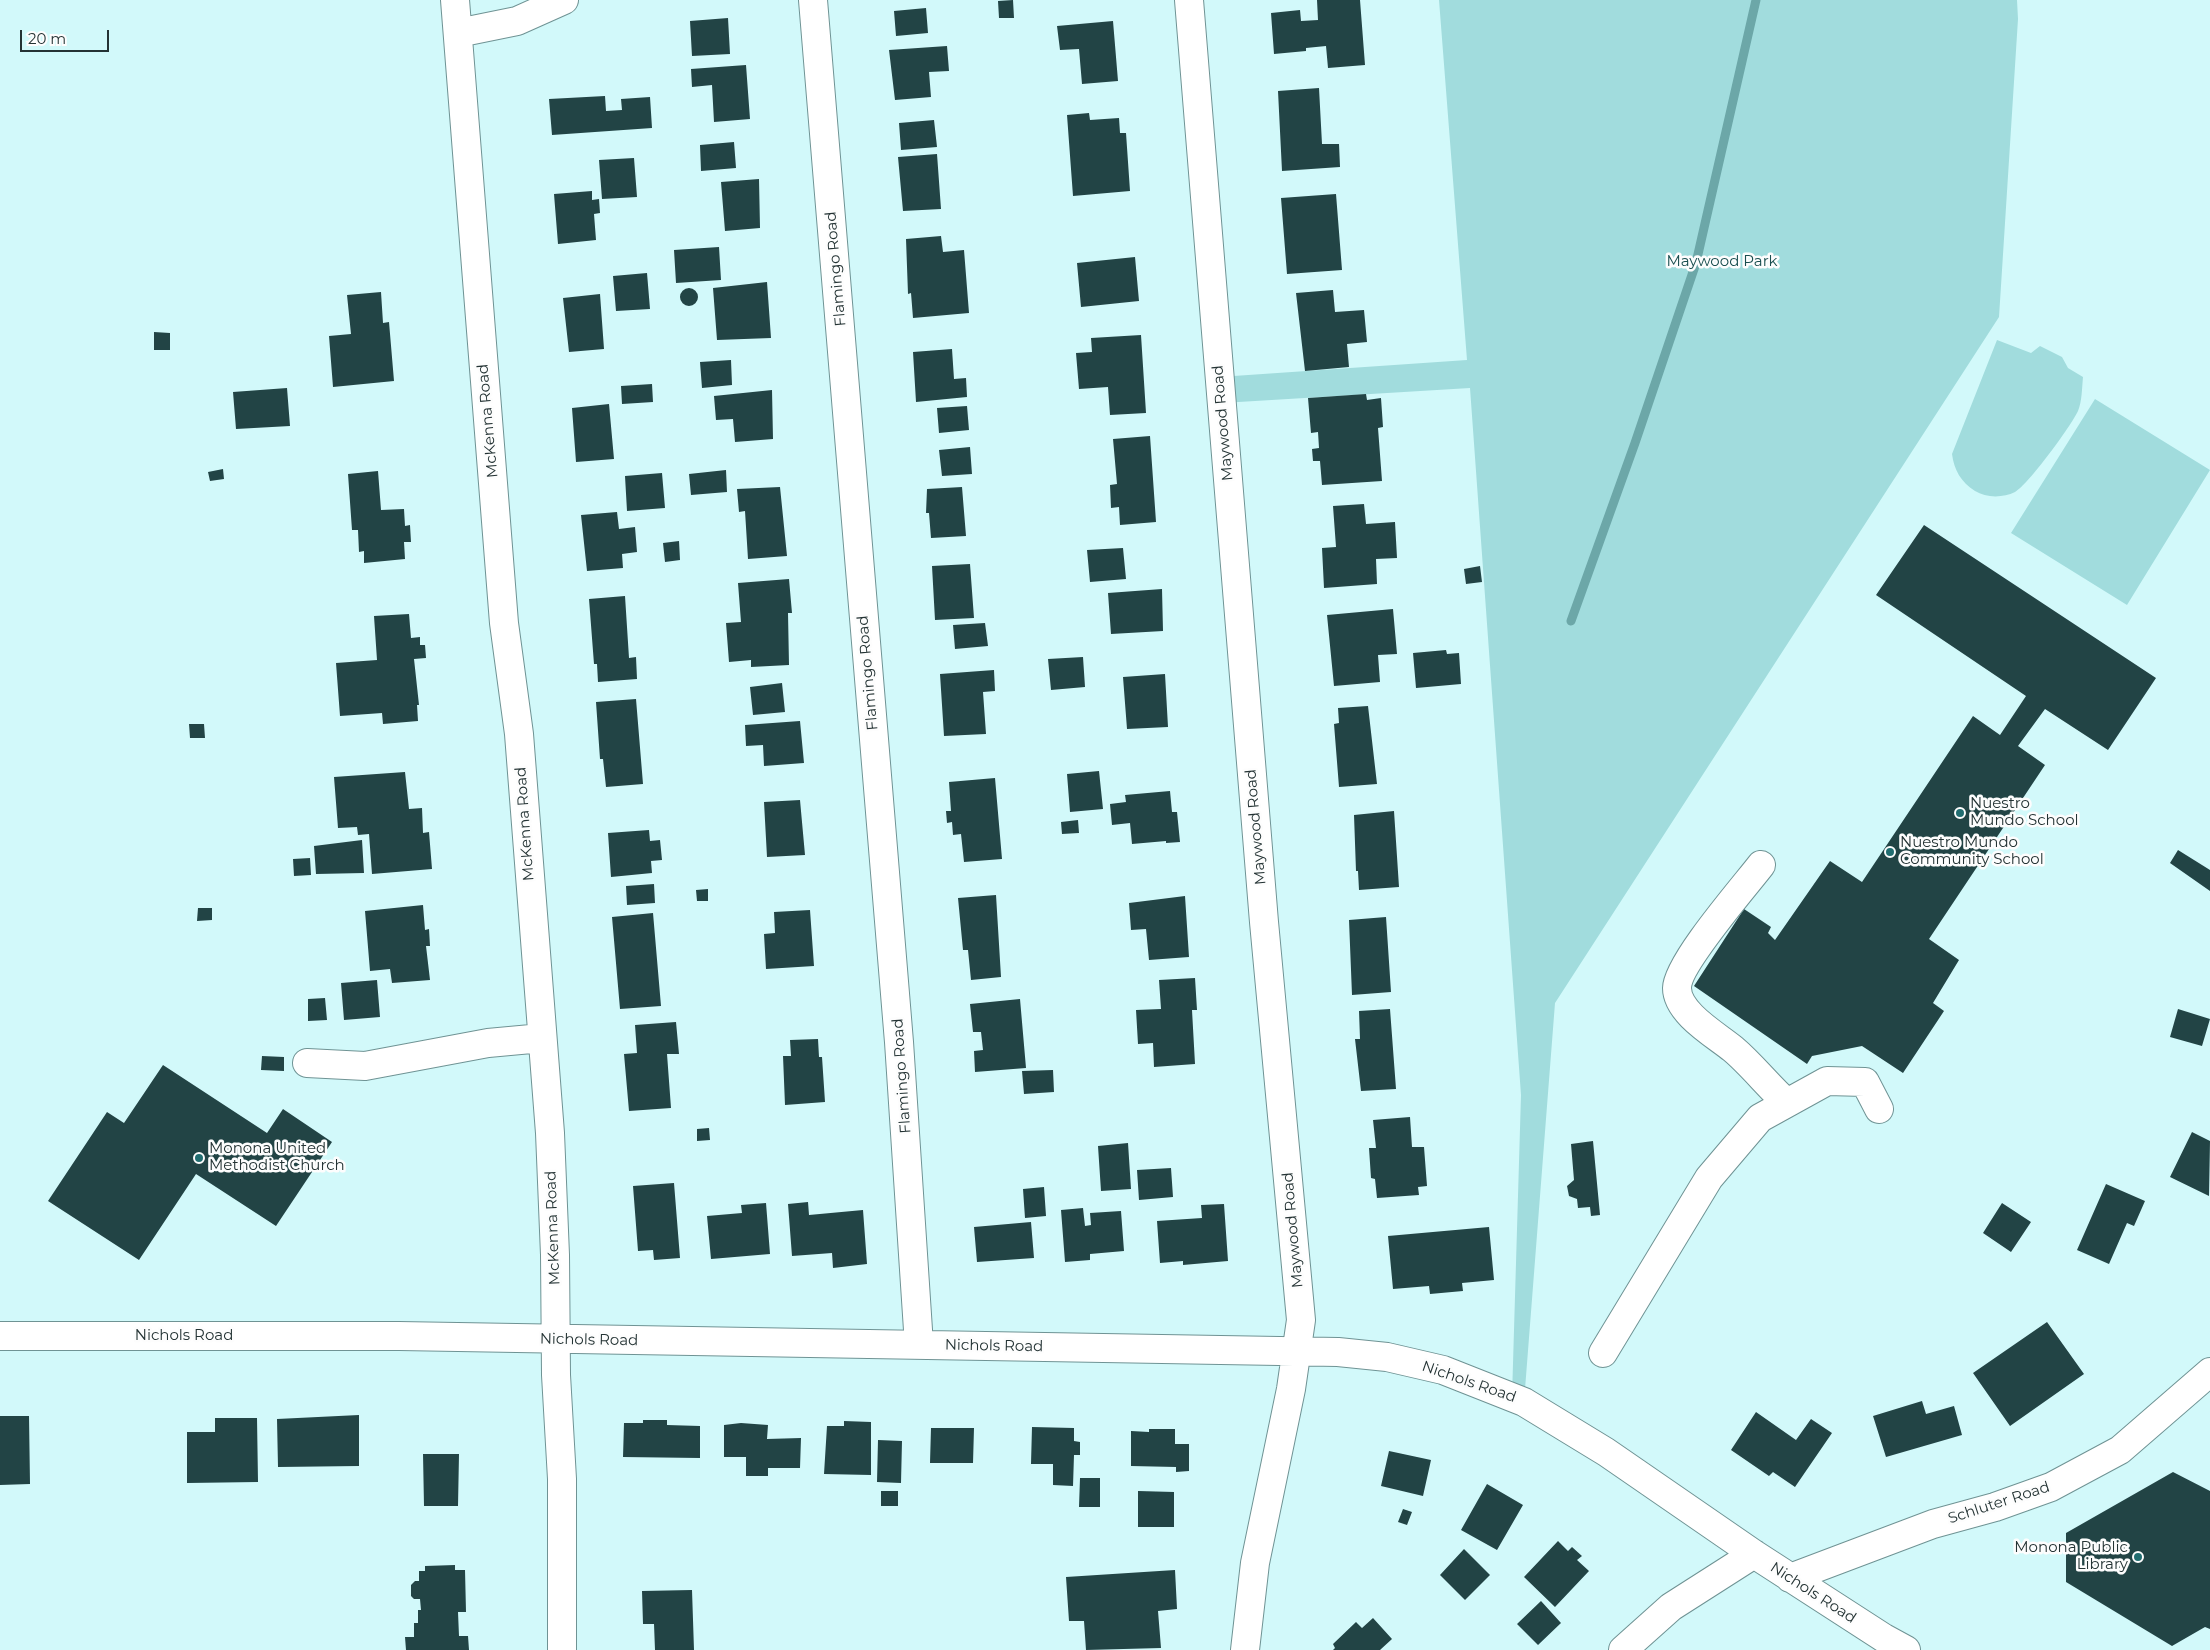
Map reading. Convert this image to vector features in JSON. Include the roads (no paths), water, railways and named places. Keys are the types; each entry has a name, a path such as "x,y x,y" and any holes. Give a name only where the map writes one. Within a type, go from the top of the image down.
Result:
{"street":[{"name":"McKenna Road","path":"455,0 504,623 519,734 550,1133 562,1479 562,1650"},
{"path":"458,33 517,21 564,0"},
{"name":"Flamingo Road","path":"813,0 899,1042 920,1345"},
{"name":"Maywood Road","path":"1189,0 1263,912 1301,1320 1298,1351 1255,1563 1246,1650"},
{"path":"1761,865 1684,967 1677,988 1682,1001 1699,1024 1733,1049 1787,1103"},
{"path":"307,1063 365,1066 488,1043 542,1038"},
{"path":"1603,1353 1709,1178 1760,1118 1827,1080 1864,1082 1879,1109"},
{"name":"Nichols Road","path":"0,1336 399,1336 1298,1351 1338,1352 1387,1357 1443,1370 1524,1402 1606,1452 1790,1578 1906,1650"},
{"name":"Schluter Road","path":"1790,1578 1933,1524 1995,1507 2051,1488 2120,1450 2210,1372"},
{"path":"1623,1650 1671,1607 1754,1554"}],"waterway":[{"path":"1571,621 1635,443 1696,263 1756,0"}],"place":[{"name":"Nuestro Mundo School","path":"1960,813"},
{"name":"Nuestro Mundo Community School","path":"1890,852"},
{"name":"Monona United Methodist Church","path":"199,1158"},
{"name":"Monona Public Library","path":"2138,1557"}],"park label":[{"name":"Maywood Park","path":"1722,262"}]}
